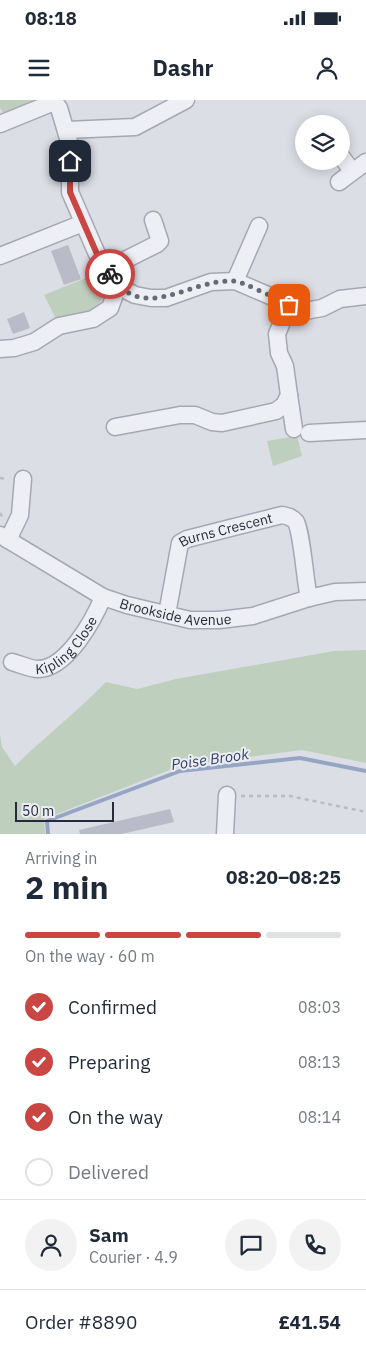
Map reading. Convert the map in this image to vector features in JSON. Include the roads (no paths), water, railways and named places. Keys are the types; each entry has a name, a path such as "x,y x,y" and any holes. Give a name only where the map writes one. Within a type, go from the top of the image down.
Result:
{"street":[{"path":"67,130 135,127 186,100"},
{"path":"0,124 53,101 59,108 70,145 70,192 97,254 118,286 135,295 150,298 166,298 212,282 235,281 305,311 322,308 340,299 366,296"},
{"path":"339,182 359,166"},
{"path":"107,269 157,244 160,240 153,220"},
{"path":"0,256 83,223"},
{"path":"235,281 259,226"},
{"path":"0,349 14,348 34,342 59,326 93,319 110,308 118,286"},
{"path":"289,305 277,334 279,353 285,366 289,395 306,432 366,430"},
{"path":"115,427 180,415 195,415 212,422 222,423 276,411 284,405 289,395"},
{"path":"4,538 20,515 16,478"},
{"name":"Burns Crescent","path":"167,614 177,549 180,543 187,539 282,515 290,516 295,521 298,529 309,598"},
{"name":"Brookside Avenue","path":"4,538 103,597 127,605 190,620 219,620 252,616 335,592 366,591"},
{"name":"Kipling Close","path":"12,662 37,669 54,664 68,653 92,622 103,597"},
{"path":"225,834 227,796"}],"waterway":[{"name":"Poise Brook","path":"48,834 47,821 180,771 300,758 366,771"}]}
